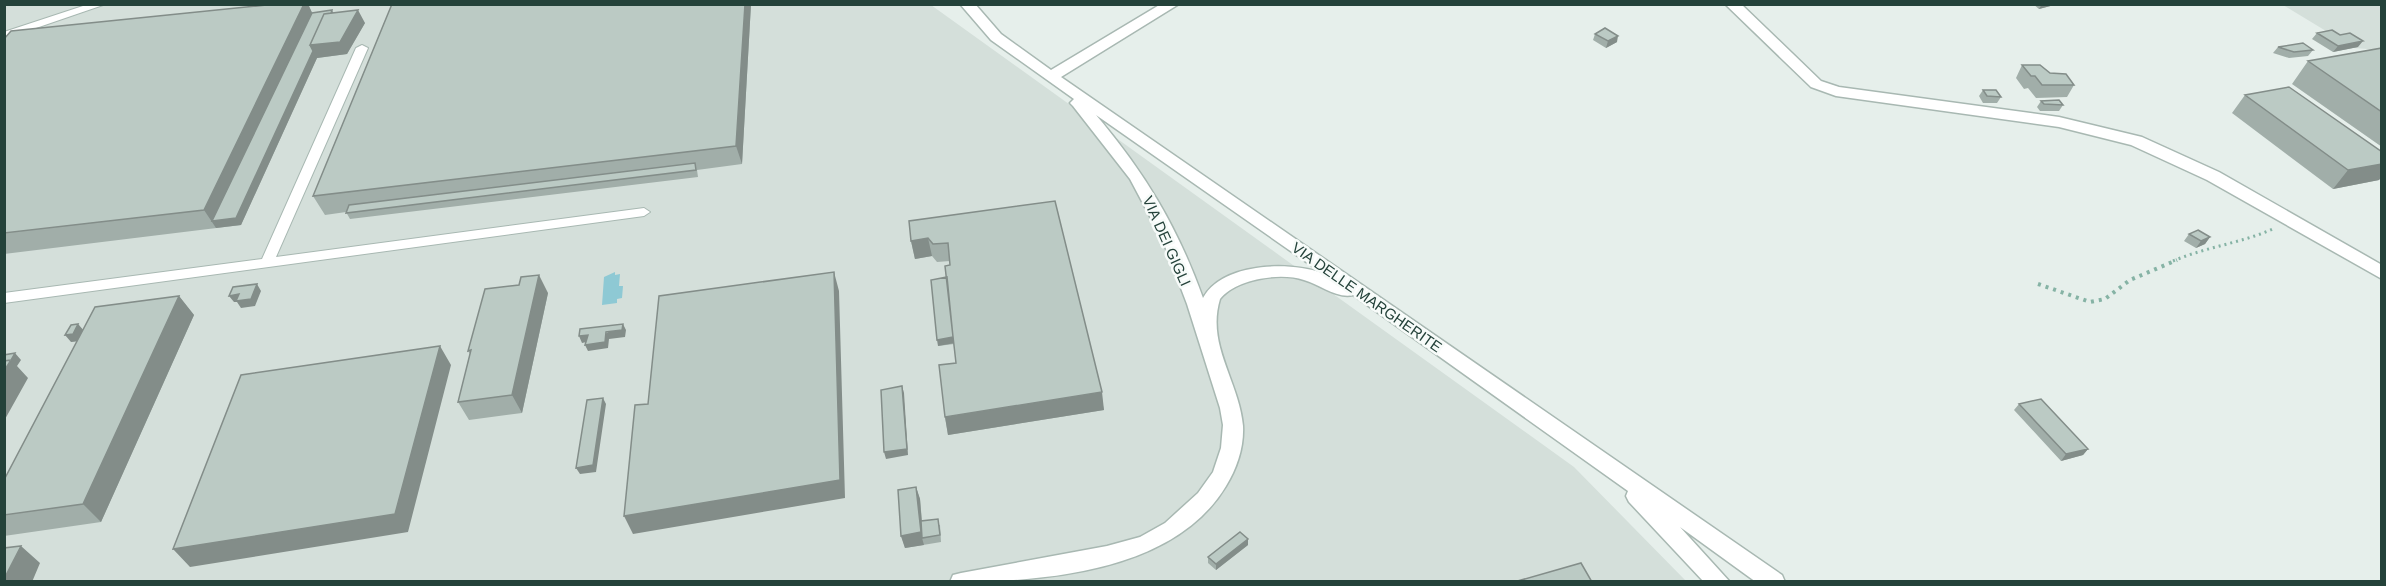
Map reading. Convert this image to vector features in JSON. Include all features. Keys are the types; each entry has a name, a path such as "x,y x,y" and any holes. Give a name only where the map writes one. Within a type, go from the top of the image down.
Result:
{"street":[{"name":"VIA DELLE MARGHERITE","path":"967,4 996,37 1058,82 1774,582"},
{"path":"1058,82 1172,4"},
{"path":"1732,4 1816,84 1836,91 2059,122 2100,130 2170,155 2382,273"},
{"name":"VIA DEI GIGLI","path":"962,582 1137,547 1171,531 1197,509 1218,485 1230,455 1234,431 1210,347 1187,282 1153,202 1131,167 1058,82"},
{"name":"VIA DEI GIGLI","path":"1210,347 1208,311 1215,291 1234,281 1256,275 1302,272 1367,297"},
{"path":"1583,449 1642,501 1719,582"}],"lane":[{"path":"4,36 101,4"},
{"path":"267,262 362,48"},
{"path":"4,298 644,212"}],"path":[{"path":"2038,284 2090,302 2105,299 2130,280 2158,268 2219,244 2253,238 2291,221"}],"shaded area":[{"path":"4,5 931,5 1574,467 1686,581 5,581"},
{"path":"2283,5 2381,5 2381,50 2354,48"}],"water":[{"path":"615,272 615,275 620,274 619,286 623,286 622,298 617,299 617,303 602,305 604,277"}],"building":[{"path":"275,4 304,4 204,210 4,233 4,39 11,31"},
{"path":"392,4 745,4 736,146 313,196"},
{"path":"332,10 331,13 324,14 310,45 313,51 236,218 212,221 312,13"},
{"path":"358,10 340,42 310,45 324,14"},
{"path":"1605,28 1618,36 1608,41 1595,34"},
{"path":"2332,30 2340,35 2350,33 2363,41 2338,46 2317,33"},
{"path":"2303,43 2313,50 2294,52 2278,47"},
{"path":"2382,48 2382,112 2308,61"},
{"path":"2022,65 2040,65 2050,73 2066,74 2074,85 2042,85"},
{"path":"2289,87 2382,152 2382,164 2348,170 2245,95"},
{"path":"1983,90 1996,90 2001,97 1987,96"},
{"path":"2059,100 2063,105 2044,104 2041,101"},
{"path":"695,163 696,170 346,213 349,205"},
{"path":"1055,201 1102,392 945,417 939,365 956,363 945,266 950,265 948,243 933,244 928,238 911,241 909,221"},
{"path":"2198,230 2210,237 2201,241 2189,234"},
{"path":"834,272 840,480 624,516 635,405 648,404 659,296"},
{"path":"539,275 512,395 458,402 471,350 468,351 485,289 519,285 521,277"},
{"path":"947,277 953,337 937,340 931,280"},
{"path":"257,284 251,299 236,301 239,294 229,296 233,287"},
{"path":"179,296 83,504 4,515 4,480 95,307"},
{"path":"78,324 73,334 65,335 71,325"},
{"path":"623,324 622,330 606,332 605,342 585,345 588,335 579,336 580,329"},
{"path":"440,346 395,514 173,549 241,375"},
{"path":"15,353 11,360 4,361 4,355"},
{"path":"11,360 4,371 4,361"},
{"path":"902,386 907,449 884,452 881,390"},
{"path":"603,398 593,465 576,468 587,400"},
{"path":"2041,399 2088,449 2066,454 2019,404"},
{"path":"916,487 921,532 901,536 898,490"},
{"path":"938,519 940,535 922,538 921,521"},
{"path":"1240,532 1248,539 1216,564 1208,557"},
{"path":"21,546 4,579 4,548"},
{"path":"1581,563 1592,582 1514,582"}]}
